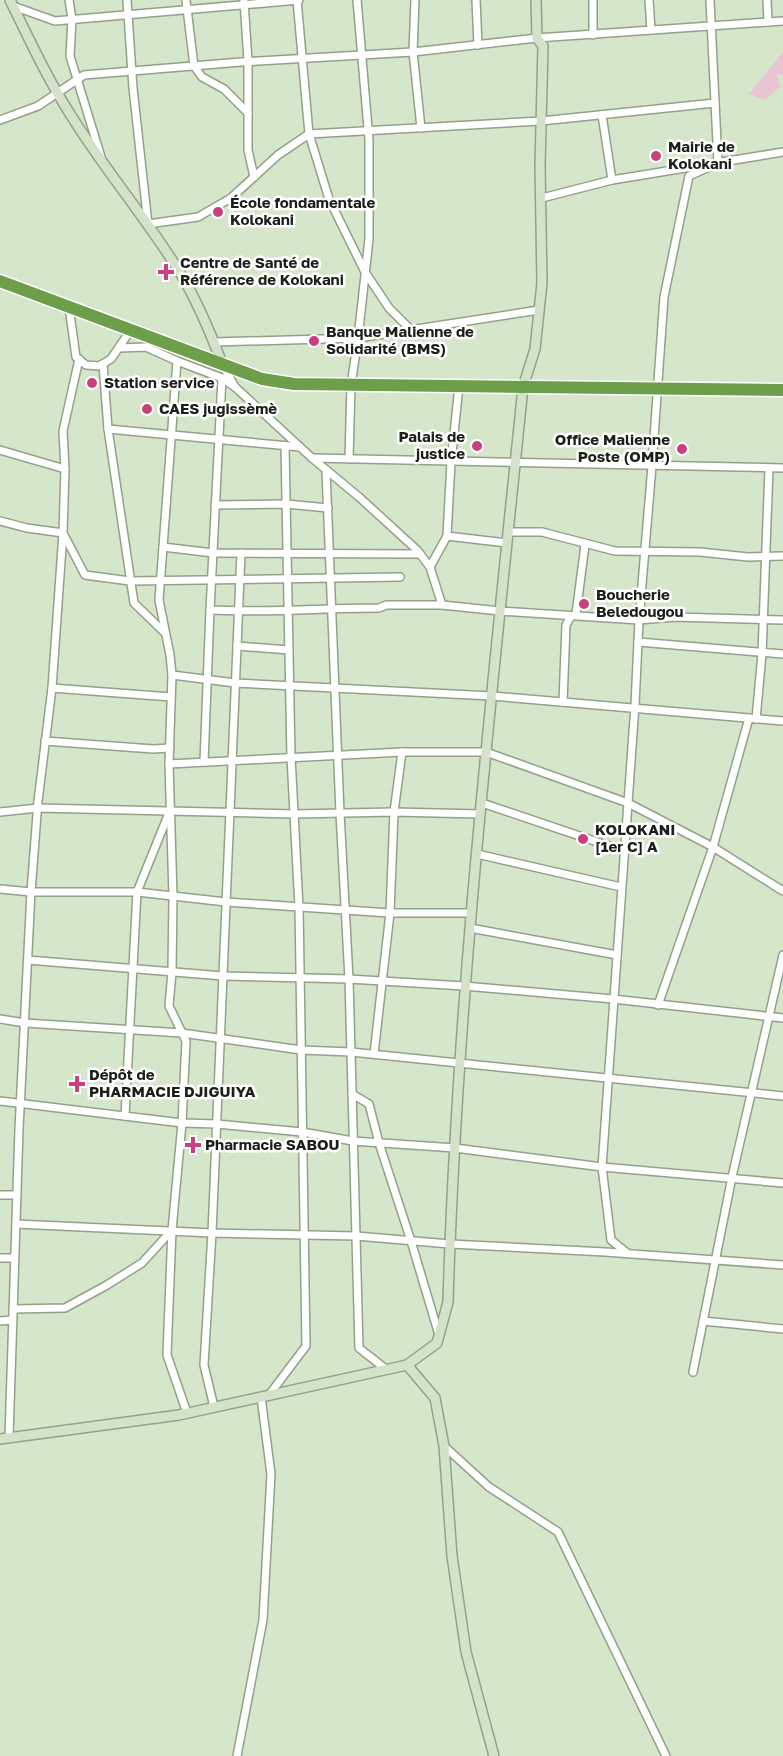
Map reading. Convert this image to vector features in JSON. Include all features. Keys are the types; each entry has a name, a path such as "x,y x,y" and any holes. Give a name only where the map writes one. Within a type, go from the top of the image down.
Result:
{"highway":[{"path":"0,281 130,331 223,372 294,384 783,390"}],"street":[{"path":"69,0 72,19 70,56 103,162"},
{"path":"127,0 148,224"},
{"path":"186,0 194,66 202,77 224,89 248,113"},
{"path":"12,2 55,21 244,2 298,0 309,134 329,199 365,272 389,308 411,330"},
{"path":"349,459 351,385 369,239 368,132 357,0"},
{"path":"415,0 413,52 421,128"},
{"path":"476,0 478,45"},
{"path":"79,359 63,430 65,469 63,533 52,688 38,801 31,892 5,1438 188,1413 387,1370 407,1365 437,1343 448,1302 464,986 486,752 523,387 535,349 542,283 540,166 543,46 537,38 536,0"},
{"path":"593,0 593,34"},
{"path":"649,0 651,30"},
{"path":"710,0 718,163"},
{"path":"767,0 768,22"},
{"path":"12,2 71,116 180,273 214,342 223,372 204,762"},
{"path":"244,2 248,61 248,150 254,177"},
{"path":"0,120 38,106 84,75 248,61 413,52 537,38 783,21"},
{"path":"148,224 198,217 231,198 278,155 309,134 541,121 715,103"},
{"path":"602,115 612,180"},
{"path":"542,198 612,180 783,152"},
{"path":"627,1253 611,1240 602,1167 639,620 664,297 689,176 718,163"},
{"path":"69,307 76,357 86,365 99,366 111,359 130,331"},
{"path":"214,342 358,338 539,310"},
{"path":"119,348 146,347 177,361 223,372 235,387 420,554 430,567 442,605"},
{"path":"177,361 159,600 172,675 169,764 173,896 169,1006 186,1041 182,1123 172,1230 167,1355 188,1413"},
{"path":"103,364 108,429 134,603 164,632"},
{"path":"223,372 235,387"},
{"path":"430,567 447,536 451,462 459,386"},
{"path":"108,429 300,447"},
{"path":"237,1756 261,1631 264,1599 271,1473 265,1396 306,1346 299,907 291,757 285,446"},
{"path":"0,450 65,469"},
{"path":"312,458 783,468"},
{"path":"658,1005 713,848 752,718 762,654 769,468"},
{"path":"326,471 349,979 359,1348 387,1370"},
{"path":"215,505 286,504 328,508"},
{"path":"0,521 27,528 63,533"},
{"path":"509,532 542,532 615,551 700,552 748,557 783,556"},
{"path":"63,533 85,575 130,581 400,577"},
{"path":"447,536 507,543"},
{"path":"564,702 566,625 576,614 585,545"},
{"path":"163,547 213,553 420,554"},
{"path":"214,1407 204,1365 212,1233 242,553"},
{"path":"210,610 239,612 379,608 386,605 442,605 639,620 675,617 783,620"},
{"path":"638,642 783,654"},
{"path":"237,646 289,650"},
{"path":"172,675 290,686 492,696 783,721"},
{"path":"52,688 171,696"},
{"path":"45,741 153,749 170,748"},
{"path":"374,1054 390,913 394,812 402,752"},
{"path":"169,764 339,754 486,752 628,803 713,848 783,891"},
{"path":"482,803 624,851"},
{"path":"0,812 38,808 294,814 394,812 480,814"},
{"path":"125,1116 137,892 170,810"},
{"path":"477,854 621,887"},
{"path":"0,890 137,892 226,902 390,913 471,913"},
{"path":"470,928 616,955"},
{"path":"693,1372 732,1177 783,955"},
{"path":"28,960 223,976 349,979 464,986 613,999 783,1018"},
{"path":"0,1019 25,1023 182,1033 301,1050 374,1054 783,1096"},
{"path":"352,1094 369,1104 439,1335"},
{"path":"0,1101 182,1123 302,1132 353,1141 455,1148 602,1167 732,1177 783,1184"},
{"path":"0,1195 17,1195"},
{"path":"16,1224 212,1233 356,1236 783,1265"},
{"path":"12,1309 65,1308 142,1263 172,1230"},
{"path":"0,1258 14,1258"},
{"path":"0,1321 12,1320"},
{"path":"703,1321 783,1329"},
{"path":"407,1365 435,1398 444,1446 452,1557 466,1652 494,1756"},
{"path":"444,1446 489,1487 558,1532 666,1756"}],"shaded area":[{"path":"783,52 783,74 777,75 780,87 765,100 749,94"}],"place":[{"name":"Mairie de Kolokani","path":"656,156"},
{"name":"École fondamentale Kolokani","path":"218,212"},
{"name":"Centre de Santé de Référence de Kolokani","path":"166,272"},
{"name":"Banque Malienne de Solidarité (BMS)","path":"314,341"},
{"name":"Station service","path":"92,383"},
{"name":"CAES jugissèmè","path":"147,409"},
{"name":"Palais de justice","path":"477,446"},
{"name":"Office Malienne Poste (OMP)","path":"682,449"},
{"name":"Boucherie Beledougou","path":"584,604"},
{"name":"KOLOKANI [1er C] A","path":"583,839"},
{"name":"Dépôt de PHARMACIE DJIGUIYA","path":"77,1084"},
{"name":"Pharmacie SABOU","path":"193,1145"}]}
